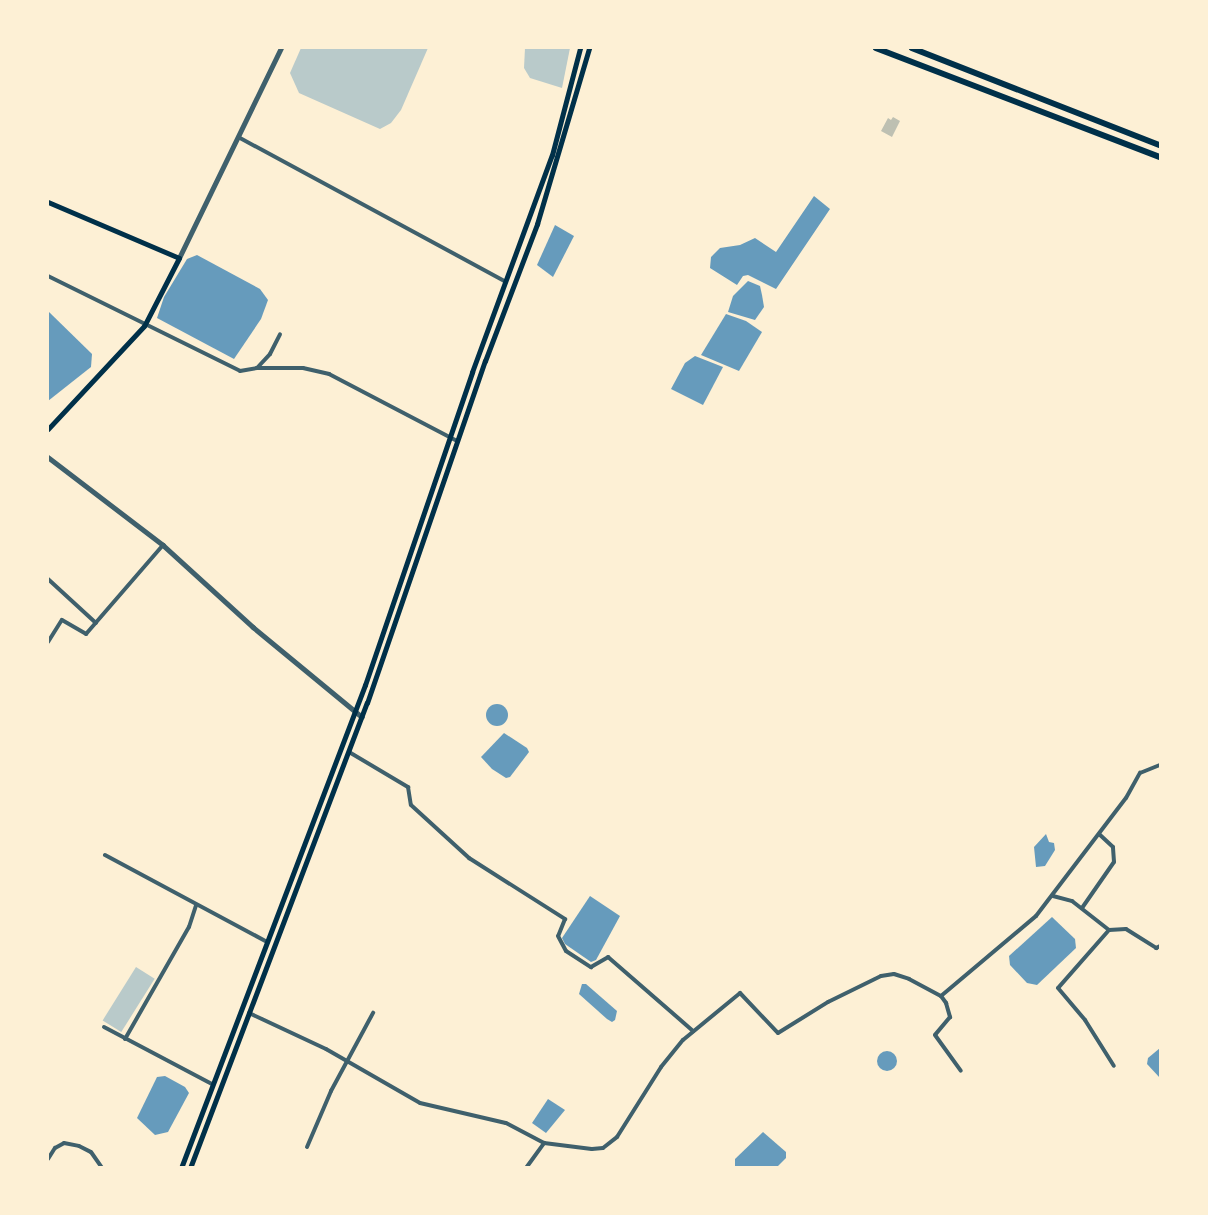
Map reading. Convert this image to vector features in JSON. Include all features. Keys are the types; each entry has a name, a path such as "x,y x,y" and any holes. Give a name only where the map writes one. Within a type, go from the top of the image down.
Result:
{"highway":[{"path":"876,48 1160,157"},
{"path":"912,48 1160,145"}],"main road":[{"path":"181,1168 355,714 450,439 552,155 580,48"},
{"path":"190,1168 349,752 457,442 538,224 589,48"},
{"path":"552,155 558,157"},
{"path":"48,202 178,258 144,326 48,429"}],"street":[{"path":"178,258 240,138 281,48"},
{"path":"240,138 506,281"},
{"path":"48,276 144,326 240,371 257,368 303,368 329,374 457,442"},
{"path":"257,368 270,354 280,334"},
{"path":"48,456 163,545 355,714 362,716"},
{"path":"48,642 62,620 86,634 163,545"},
{"path":"48,579 96,623"},
{"path":"349,752 408,786 412,805 469,858 565,919 558,936 566,950 591,966 608,957 693,1031"},
{"path":"941,996 1036,916 1087,846 1100,835 1140,773 1160,765"},
{"path":"1082,908 1114,862 1113,847 1100,835"},
{"path":"105,855 267,942"},
{"path":"1052,896 1072,901 1109,930 1126,929 1156,948 1160,946"},
{"path":"125,1039 190,926 196,905"},
{"path":"1109,930 1058,988 1085,1020 1114,1066"},
{"path":"249,1012 347,1062 420,1103 506,1123 544,1143 592,1149 603,1148 610,1143 629,1122 661,1067 693,1031 740,993 778,1033 828,1002 881,976 894,974 909,979 941,996 950,1017 934,1035 961,1071"},
{"path":"307,1147 347,1062 373,1013"},
{"path":"104,1028 212,1084"},
{"path":"48,1159 55,1148 64,1143 79,1146 91,1152 102,1168"},
{"path":"526,1168 544,1143"}],"shaded area":[{"path":"301,48 428,48 401,110 391,123 380,129 299,93 290,73"},
{"path":"525,48 570,48 562,88 530,78 524,68"},
{"path":"136,967 155,979 121,1032 103,1020"}],"water":[{"path":"814,196 830,209 776,289 748,275 743,276 737,285 710,268 711,257 720,248 740,245 755,238 776,252"},
{"path":"555,225 574,236 553,277 537,265"},
{"path":"197,255 260,289 268,300 261,319 234,359 157,318 164,297 187,259"},
{"path":"748,281 760,286 762,295 764,307 755,320 728,312 733,296"},
{"path":"48,311 92,354 91,367 48,401"},
{"path":"726,314 746,321 762,332 739,371 701,355"},
{"path":"695,356 723,367 703,405 671,389 685,363"},
{"path":"497,704 505,707 508,715 505,723 497,726 489,723 486,715 489,707"},
{"path":"504,733 527,748 529,752 510,777 506,778 492,769 481,757"},
{"path":"1046,834 1049,842 1054,843 1055,850 1045,866 1036,867 1034,847"},
{"path":"590,896 620,916 596,960 591,962 565,944 562,938"},
{"path":"1052,917 1075,939 1076,948 1037,985 1027,983 1010,965 1009,956"},
{"path":"582,984 586,984 617,1011 615,1020 612,1022 607,1019 579,994"},
{"path":"1160,1048 1160,1078 1147,1064 1148,1058"},
{"path":"887,1051 894,1054 897,1061 894,1068 887,1071 880,1068 877,1061 880,1054"},
{"path":"165,1076 185,1087 189,1093 168,1132 155,1135 137,1118 157,1077"},
{"path":"548,1099 565,1110 546,1133 532,1123"},
{"path":"763,1132 786,1152 786,1158 777,1167 735,1167 735,1159"}],"building":[{"path":"893,117 900,121 892,137 881,131 888,118 891,120"}]}
